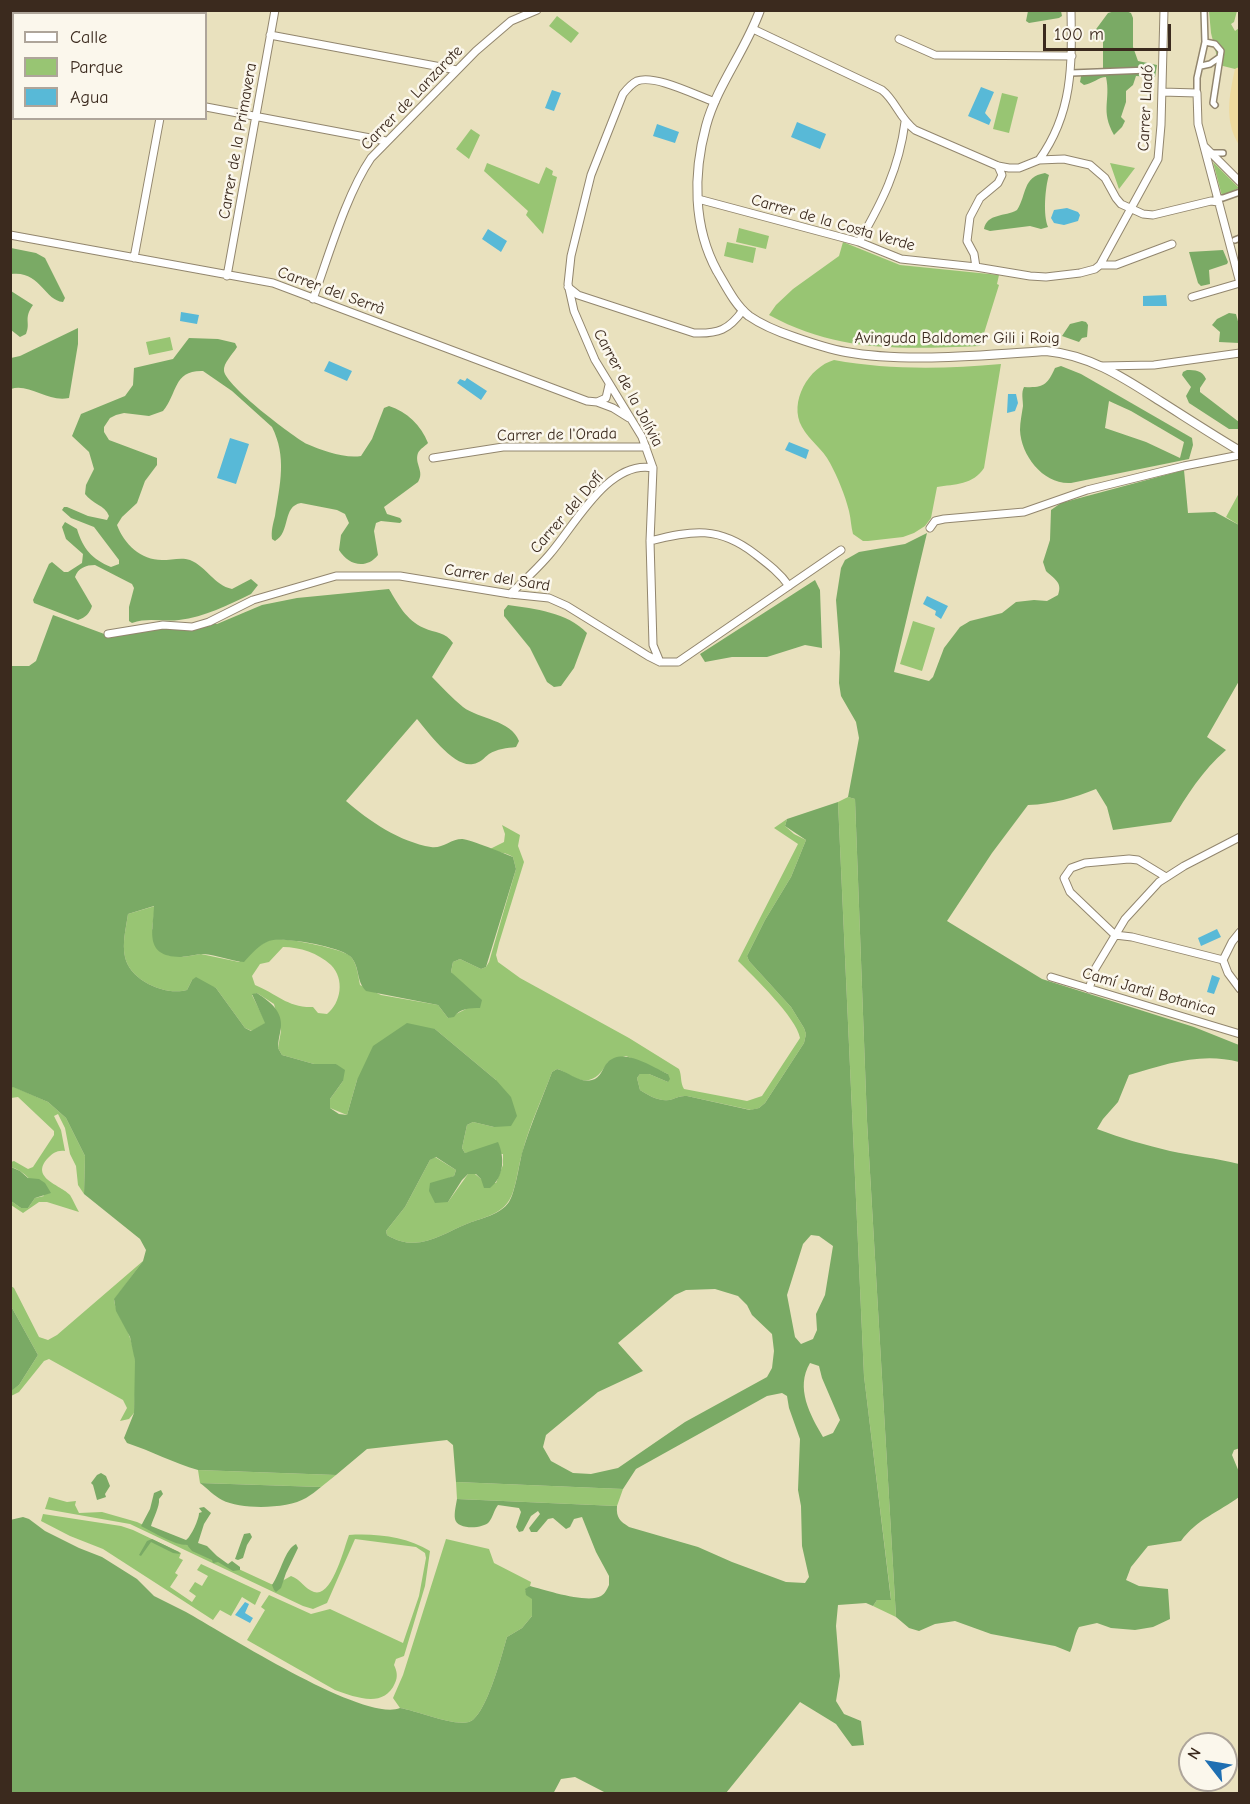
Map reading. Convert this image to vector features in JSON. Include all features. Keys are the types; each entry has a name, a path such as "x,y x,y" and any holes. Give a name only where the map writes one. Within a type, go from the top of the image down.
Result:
{"street":[{"name":"Carrer de la Primavera","path":"227,276 275,10"},
{"path":"508,10 511,21"},
{"name":"Carrer de Lanzarote","path":"313,299 364,169 386,141 457,70 511,21 537,10"},
{"path":"1039,160 1055,131 1069,91 1072,56 1071,10"},
{"name":"Carrer Lladó","path":"1100,265 1158,159 1164,10"},
{"path":"1192,297 1239,283 1198,124 1197,78 1205,42 1204,10"},
{"name":"Avinguda Baldomer Gili i Roig","path":"758,11 753,29 715,102 706,126 701,151 698,199 699,217 707,251 725,286 743,310 765,325 785,334 845,352 883,356 930,356 1046,351 1074,356 1119,375 1239,453"},
{"path":"753,29 882,90 889,95 904,122 915,130 999,166 1019,168 1039,160 1064,159 1090,165 1105,178 1116,198 1129,209 1143,214 1153,215 1217,200 1239,192"},
{"path":"270,35 457,70"},
{"path":"899,39 935,55 1072,56"},
{"path":"1205,42 1218,47 1221,51 1213,97 1215,105"},
{"path":"1201,66 1210,64 1220,57"},
{"path":"1071,73 1149,70"},
{"name":"Carrer de la Jolívia","path":"660,662 653,645 650,541 653,468 646,447 632,419 595,360 574,311 568,287 571,256 591,175 627,89 639,80 651,80 715,102"},
{"path":"1162,92 1197,93"},
{"path":"207,108 386,141"},
{"path":"134,258 160,120"},
{"path":"859,242 894,173 902,144 904,122"},
{"path":"1205,147 1239,182"},
{"path":"1212,153 1223,153"},
{"path":"976,267 974,254 968,242 970,217 980,198 998,183 1002,176 999,166"},
{"name":"Carrer de la Costa Verde","path":"698,199 859,242 901,259 1046,276 1080,273 1095,269 1100,265 1116,265 1172,244"},
{"name":"Carrer del Serrà","path":"10,235 273,284 570,395 613,408 632,419"},
{"path":"568,287 578,295 694,333 729,327 743,310"},
{"path":"574,311 577,302 587,298"},
{"path":"1101,366 1154,365 1239,353"},
{"path":"597,402 606,398 609,385"},
{"name":"Carrer de l'Orada","path":"433,458 503,447 646,447"},
{"path":"930,528 935,521 944,519 1024,512 1087,490 1239,453"},
{"name":"Carrer del Dofí","path":"510,594 550,554 598,493 618,474 633,468 645,466 653,468"},
{"path":"650,541 684,532 709,532 731,538 770,565 789,586"},
{"path":"660,662 678,662 841,550"},
{"name":"Carrer del Sard","path":"108,634 163,625 192,627 209,622 254,600 336,576 400,576 549,598 567,606 660,662"},
{"path":"1089,989 1095,969 1125,919 1159,882 1239,837"},
{"path":"1166,877 1138,860 1106,860 1071,868 1064,878 1070,892 1115,935 1132,937 1223,960"},
{"path":"1239,932 1223,960 1228,973 1239,988"},
{"name":"Camí Jardi Botanica","path":"1051,977 1239,1034"}],"green space":[{"path":"1028,11 1061,11 1062,16 1029,23 1026,21"},
{"path":"1115,11 1131,13 1133,47 1138,61 1157,65 1155,77 1136,76 1133,85 1126,91 1126,102 1121,117 1125,121 1114,135 1107,112 1106,77 1084,85 1080,82 1082,71 1103,68 1103,38 1091,39 1091,36 1108,13"},
{"path":"1209,11 1237,11 1234,22 1231,24 1235,31 1239,28 1239,68 1219,65 1211,33"},
{"path":"557,16 579,33 571,43 549,26"},
{"path":"1002,93 1018,97 1009,133 993,129"},
{"path":"471,129 480,135 469,159 456,149"},
{"path":"1213,162 1239,188 1222,196"},
{"path":"487,163 539,184 546,167 553,171 552,175 557,177 543,234 526,215 528,211 484,171"},
{"path":"1110,163 1135,168 1119,189"},
{"path":"1045,173 1049,175 1045,201 1048,227 1041,229 1030,226 990,231 984,229 989,220 1017,210 1032,178"},
{"path":"739,228 769,236 766,249 736,242"},
{"path":"727,242 756,248 753,263 724,256"},
{"path":"843,242 900,265 999,275 997,284 999,285 980,346 898,348 872,346 821,336 769,315 793,289 839,256"},
{"path":"11,248 36,253 45,258 65,298 63,302 56,300 29,276 11,274"},
{"path":"1223,250 1227,264 1209,270 1210,284 1201,286 1198,283 1189,252"},
{"path":"11,291 33,305 28,314 26,334 20,337 11,330"},
{"path":"1229,313 1236,314 1239,325 1239,343 1219,342 1220,332 1212,325 1217,319"},
{"path":"1082,321 1088,325 1087,337 1082,338 1079,342 1062,336 1070,324"},
{"path":"78,328 78,344 69,398 54,398 25,389 11,389 11,358 20,356"},
{"path":"170,337 173,350 149,355 146,342"},
{"path":"189,338 218,339 235,343 237,347 224,368 228,378 247,399 275,421 299,439 319,449 341,455 361,456 372,439 384,408 389,406 413,420 428,443 417,457 420,478 418,482 384,507 387,514 400,518 402,521 400,523 381,521 376,523 374,531 378,555 363,564 352,562 339,550 341,535 349,523 345,514 337,510 301,503 295,505 291,509 280,537 275,541 272,539 281,460 277,438 272,427 232,391 203,371 193,372 181,378 163,411 149,416 124,413 116,415 110,418 104,427 109,440 157,458 157,465 145,481 137,503 117,525 134,550 147,557 162,560 190,560 220,584 232,589 251,579 258,585 251,594 198,616 179,620 144,620 132,623 129,621 129,607 134,588 132,584 92,565 80,569 75,577 92,606 83,618 78,620 34,603 33,600 49,564 52,562 64,572 68,572 82,563 83,554 66,539 62,527 65,522 77,529 85,548 93,557 111,567 119,564 119,560 94,527 71,518 62,510 67,507 88,516 107,520 109,516 105,509 85,494 86,485 94,469 89,452 72,436 81,414 125,396 133,385 134,368 173,359"},
{"path":"834,360 875,366 917,368 1001,364 984,468 980,474 969,481 937,487 931,518 925,526 914,533 903,537 868,541 863,541 853,534 850,514 836,475 827,458 802,427 798,417 798,407 803,387 816,370"},
{"path":"1061,366 1081,374 1192,438 1193,445 1189,459 1071,483 1061,482 1043,474 1029,459 1021,440 1023,392 1024,387 1044,384 1055,368","holes":["1109,401 1184,442 1180,458 1146,442 1105,428"]},
{"path":"1187,370 1195,370 1202,374 1206,379 1200,392 1239,422 1239,429 1229,429 1189,403 1186,396 1191,387 1182,375"},
{"path":"1184,470 1188,513 1215,512 1239,525 1239,681 1207,737 1226,750 1196,784 1171,822 1113,830 1107,807 1096,789 1063,800 1028,805 992,853 947,921 1042,979 1194,1027 1239,1045 1239,1062 1211,1058 1197,1059 1170,1063 1129,1075 1118,1102 1097,1129 1161,1149 1239,1164 1240,1448 1234,1450 1232,1455 1239,1472 1239,1497 1201,1521 1181,1541 1148,1546 1131,1567 1126,1580 1139,1586 1168,1589 1170,1619 1153,1627 1135,1630 1111,1628 1097,1623 1079,1627 1070,1652 1055,1646 991,1634 955,1621 935,1624 919,1631 909,1628 896,1617 867,1121 855,799 848,797 859,738 856,722 841,696 839,683 840,652 836,600 841,568 845,560 859,552 905,544 927,533 894,672 929,681 933,677 944,648 960,627 970,621 1002,613 1016,602 1047,601 1058,595 1059,584 1046,571 1043,562 1050,540 1051,510 1061,503"},
{"path":"1239,493 1239,525 1226,517"},
{"path":"815,580 820,590 822,648 805,645 767,657 732,657 705,662 700,654"},
{"path":"389,589 412,621 444,635 453,643 432,677 463,707 502,724 515,734 519,741 516,747 495,751 482,760 466,764 442,748 417,719 346,801 386,830 408,841 435,847 458,839 465,839 513,857 516,869 486,967 481,969 460,959 453,962 451,972 482,1000 480,1008 466,1009 448,1018 438,1005 366,991 351,957 312,943 269,941 259,947 244,962 203,954 183,957 169,956 161,952 153,941 154,906 128,914 124,952 128,966 134,973 141,980 159,989 187,990 196,977 216,988 245,1028 251,1031 265,1023 252,994 257,993 263,997 276,1009 281,1020 278,1048 282,1055 314,1064 336,1064 345,1070 343,1081 330,1099 330,1108 339,1114 347,1115 357,1080 373,1046 407,1023 435,1029 496,1080 511,1097 517,1116 511,1126 494,1127 473,1122 467,1125 462,1148 465,1153 498,1142 502,1154 502,1167 495,1184 490,1188 484,1188 481,1179 476,1174 468,1174 448,1202 435,1203 429,1191 430,1183 454,1176 456,1170 436,1157 430,1160 405,1207 386,1231 387,1235 398,1240 409,1243 439,1237 491,1216 509,1202 532,1123 552,1072 557,1069 587,1081 597,1077 613,1058 629,1057 668,1074 670,1079 668,1082 649,1074 640,1074 637,1078 640,1090 656,1098 669,1100 687,1096 750,1110 759,1108 765,1103 804,1043 806,1034 791,1007 747,956 791,877 806,840 785,826 787,819 838,802 864,1376 891,1600 877,1600 873,1606 866,1603 838,1605 836,1626 840,1676 836,1701 844,1714 861,1721 864,1745 852,1746 836,1724 800,1702 726,1793 606,1793 575,1777 561,1779 553,1794 11,1793 10,1520 23,1517 29,1519 45,1531 102,1557 137,1579 154,1596 326,1690 382,1709 400,1708 462,1723 475,1718 481,1709 493,1684 507,1637 522,1628 532,1616 532,1599 526,1595 525,1589 530,1586 566,1595 595,1598 606,1591 609,1576 596,1552 582,1517 574,1519 570,1527 566,1529 553,1518 548,1519 537,1532 531,1532 529,1528 540,1514 538,1511 531,1516 523,1531 519,1532 516,1527 521,1512 519,1508 498,1505 486,1524 465,1527 457,1523 455,1519 457,1499 617,1506 619,1519 629,1527 698,1547 786,1582 805,1583 809,1577 802,1546 801,1506 798,1490 800,1439 787,1396 782,1393 767,1396 636,1469 623,1489 456,1482 453,1445 447,1440 367,1449 336,1475 198,1470 127,1443 124,1438 134,1413 135,1361 130,1337 116,1311 114,1299 143,1261 146,1250 140,1239 84,1194 85,1156 66,1118 48,1102 11,1088 10,666 29,666 36,661 53,615 107,635 142,626 192,626 209,622 217,624 262,605 297,598","holes":["811,1235 819,1236 833,1246 825,1295 816,1314 817,1330 813,1339 801,1344 795,1337 787,1295 803,1244","715,1289 738,1296 747,1305 752,1315 772,1334 774,1351 772,1368 767,1377 685,1422 618,1468 591,1474 573,1473 551,1461 543,1447 546,1435 598,1392 643,1371 618,1343 675,1295 686,1290","810,1363 819,1366 840,1420 833,1433 823,1437 806,1401 804,1392 806,1372"]},
{"path":"508,605 560,616 570,620 587,633 574,668 561,686 554,687 547,682 530,648 504,616 504,610"},
{"path":"913,621 935,628 922,671 900,664"},
{"path":"848,797 855,799 867,1121 896,1617 873,1606 877,1600 891,1599 864,1376 838,802"},
{"path":"787,819 785,826 806,840 791,877 747,956 791,1007 806,1034 804,1043 765,1103 751,1110 687,1096 669,1100 656,1098 640,1090 637,1078 640,1074 649,1074 668,1082 668,1074 626,1056 608,1062 599,1075 586,1080 575,1078 557,1069 552,1072 532,1123 513,1192 508,1202 490,1216 439,1237 419,1242 409,1243 398,1240 387,1235 386,1231 405,1207 430,1160 435,1157 456,1170 454,1176 441,1181 448,1202 468,1174 475,1174 481,1179 496,1183 503,1165 503,1154 465,1153 462,1148 467,1125 473,1122 494,1127 496,1080 435,1029 357,1080 347,1115 330,1108 330,1099 343,1081 336,1064 314,1064 282,1055 278,1048 281,1031 274,1004 257,993 252,995 266,1023 252,1031 245,1028 216,988 192,980 187,990 159,989 141,980 134,973 128,966 124,952 128,914 155,906 152,929 183,957 201,954 239,962 270,940 310,943 349,955 355,965 360,985 381,995 438,1005 448,1018 468,1008 479,1008 451,972 453,962 460,959 481,969 489,962 516,869 513,857 490,849 504,842 505,834 502,825 520,835 518,846 524,862 499,943 496,955 498,962 520,978 629,1038 679,1069 684,1089 747,1101 762,1096 800,1038 783,1009 738,961 798,844 774,828","holes":["283,947 315,954 331,965 335,971 340,991 336,1004 327,1014 318,1013 313,1007 289,1003 255,985 252,976 260,964 269,962"]},
{"path":"12,1086 48,1102 66,1118 85,1156 84,1194 78,1185 76,1166 70,1154 65,1128 58,1114 54,1116 61,1130 65,1151 57,1151 48,1158 42,1171 48,1180 70,1195 79,1212 47,1202 39,1202 23,1213 11,1205 11,1201 21,1208 28,1208 35,1198 44,1196 25,1175 11,1167 11,1162 14,1161 28,1169 33,1167 54,1135 54,1131 18,1097 11,1098 10,1088"},
{"path":"11,1167 28,1178 39,1179 45,1183 51,1193 35,1198 28,1208 21,1208 11,1201"},
{"path":"143,1261 114,1300 135,1356 134,1413 129,1419 120,1421 127,1408 123,1400 49,1359 44,1361 19,1392 11,1396 10,1391 19,1385 38,1355 11,1306 11,1286 39,1337 48,1340 57,1335"},
{"path":"11,1306 38,1355 19,1385 11,1391"},
{"path":"198,1470 336,1475 321,1487 200,1483"},
{"path":"101,1473 106,1476 110,1486 105,1494 106,1497 97,1500 91,1483"},
{"path":"456,1482 623,1489 617,1506 457,1499"},
{"path":"200,1483 321,1487 298,1502 252,1507 222,1500"},
{"path":"161,1490 163,1494 159,1499 151,1526 186,1540 194,1528 199,1513 202,1512 199,1508 204,1507 211,1513 204,1524 198,1543 207,1546 228,1564 232,1561 240,1567 240,1570 233,1571 218,1562 213,1563 212,1560 192,1551 187,1545 170,1541 141,1526 150,1509 154,1493"},
{"path":"49,1497 67,1502 76,1501 75,1505 79,1513 102,1512 137,1522 271,1584 275,1585 291,1576 314,1592 320,1592 332,1580 349,1535 391,1537 421,1546 430,1551 425,1586 404,1656 396,1659 394,1665 397,1674 395,1683 384,1696 368,1699 351,1696 335,1690 247,1640 265,1610 261,1607 269,1595 311,1614 330,1609 403,1643 419,1596 426,1558 425,1553 416,1547 355,1539 327,1603 313,1609 130,1524 45,1509"},
{"path":"43,1514 121,1526 181,1553 179,1558 183,1560 175,1573 178,1575 170,1587 192,1602 196,1596 189,1591 195,1582 202,1586 208,1576 197,1570 201,1564 261,1592 255,1605 242,1597 231,1616 220,1610 213,1620 103,1549 41,1521"},
{"path":"250,1533 252,1537 243,1558 235,1559 244,1534"},
{"path":"152,1539 180,1554 151,1542 141,1556 139,1555 147,1541"},
{"path":"446,1539 489,1549 494,1563 531,1582 525,1590 532,1598 532,1616 522,1628 507,1637 497,1670 481,1709 475,1718 462,1723 400,1708 393,1698 403,1675"},
{"path":"296,1544 298,1548 281,1588 276,1592 272,1585 286,1556"}],"sand":[{"path":"1240,67 1239,145 1231,127 1229,108 1235,69"}],"water":[{"path":"981,87 994,92 985,113 991,120 989,125 968,116"},
{"path":"552,90 561,93 554,111 545,108"},
{"path":"797,122 826,134 820,149 791,137"},
{"path":"657,124 679,132 675,143 653,136"},
{"path":"1067,208 1078,212 1080,215 1078,221 1064,225 1054,223 1051,218 1054,210"},
{"path":"488,229 507,241 501,252 482,239"},
{"path":"1166,295 1167,306 1143,306 1143,296"},
{"path":"181,312 199,315 197,324 180,321"},
{"path":"329,361 352,371 347,381 324,371"},
{"path":"467,378 487,391 481,400 457,383 460,379 465,381"},
{"path":"1008,394 1016,394 1018,403 1015,411 1007,413"},
{"path":"230,438 249,444 236,484 217,478"},
{"path":"789,442 809,450 806,459 785,450"},
{"path":"927,596 948,606 941,619 935,615 936,611 923,604"},
{"path":"1217,929 1221,937 1201,946 1198,938"},
{"path":"1212,975 1220,978 1214,994 1207,992"},
{"path":"245,1602 249,1604 245,1613 253,1618 250,1623 235,1615"}]}
